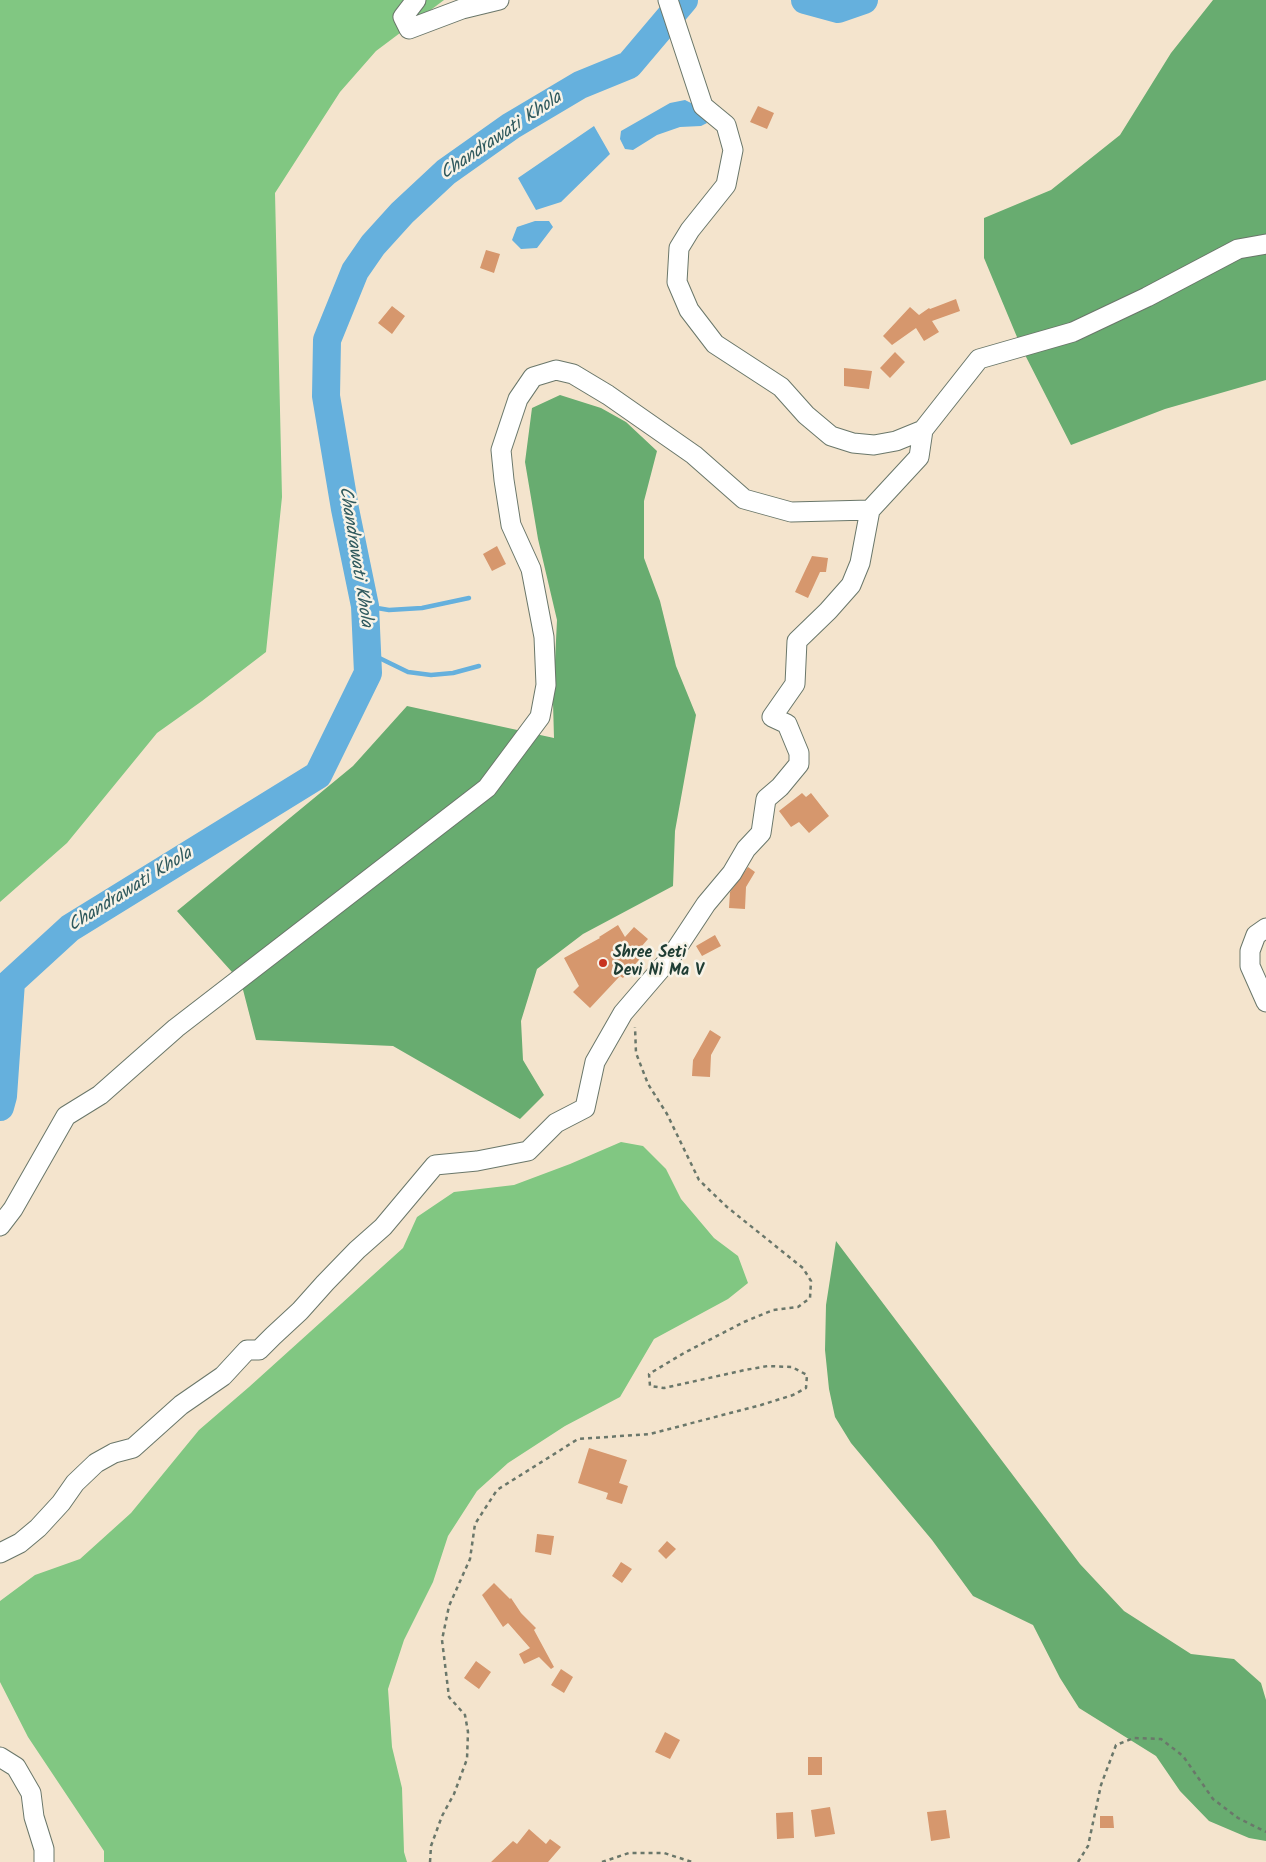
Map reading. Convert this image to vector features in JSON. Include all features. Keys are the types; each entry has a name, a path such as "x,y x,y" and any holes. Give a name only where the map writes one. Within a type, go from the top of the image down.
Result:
{"street":[{"path":"416,0 403,17 408,29 462,9 500,0"},
{"path":"668,0 703,106 726,125 733,150 726,185 690,230 680,248 677,282 689,310 715,344 781,387 806,415 831,436 853,443 874,444 896,441 923,430 979,359 1073,332 1147,297 1238,249 1266,244"},
{"path":"0,1226 13,1208 66,1116 100,1095 176,1028 487,788 540,717 546,685 544,638 530,568 511,525 501,450 518,399 532,376 556,370 572,374 608,395 694,455 744,499 792,512 870,510"},
{"path":"0,1552 20,1543 38,1528 61,1503 75,1483 96,1463 114,1453 133,1448 181,1405 223,1376 247,1350 259,1350 300,1311 324,1283 357,1250 383,1227 434,1165 477,1161 528,1150 556,1123 585,1108 596,1062 623,1013 671,957 706,904 732,873 746,849 761,833 766,799 780,787 799,764 799,753 787,724 772,717 794,684 797,641 851,585 860,563 870,510 919,457 923,430"},
{"path":"1266,928 1256,935 1250,952 1250,966 1266,1002"},
{"path":"0,1757 16,1767 31,1793 34,1817 44,1848 44,1862"}],"path":[{"path":"430,1862 431,1846 467,1759 468,1732 465,1716 449,1697 442,1640 449,1606 470,1559 475,1524 497,1490 578,1439 650,1434 793,1395 806,1388 806,1375 792,1367 768,1366 664,1388 650,1386 649,1374 684,1352 744,1322 773,1310 798,1307 810,1298 811,1281 803,1268 727,1206 699,1180 667,1114 648,1084 636,1053 635,1024"},
{"path":"1078,1862 1088,1846 1101,1785 1116,1745 1134,1738 1161,1739 1183,1756 1213,1799 1238,1818 1266,1832"},
{"path":"602,1862 629,1853 664,1853 692,1862"}],"green space":[{"path":"0,0 444,0 376,51 340,92 275,193 282,497 266,652 157,733 67,843 0,902"},
{"path":"1213,0 1266,0 1266,380 1165,409 1071,445 1022,349 984,258 984,218 1051,190 1120,135 1171,53"},
{"path":"560,395 601,408 626,422 657,451 644,501 644,558 660,601 676,666 696,715 675,831 673,886 583,934 537,969 521,1021 523,1060 544,1095 520,1119 393,1046 256,1040 241,982 177,911 353,766 407,706 554,738 553,702 557,620 538,539 525,462 532,408"},
{"path":"621,1142 643,1146 666,1169 681,1199 714,1238 738,1256 748,1283 728,1299 654,1339 620,1397 565,1426 508,1463 477,1491 448,1536 433,1582 404,1640 388,1689 392,1747 402,1788 404,1852 407,1862 104,1862 104,1851 28,1737 0,1682 0,1601 35,1575 80,1559 131,1513 199,1430 403,1248 417,1217 454,1192 514,1185"},
{"path":"836,1241 1080,1564 1124,1611 1191,1654 1234,1659 1261,1683 1266,1700 1266,1841 1249,1838 1209,1821 1180,1791 1156,1756 1079,1708 1060,1678 1033,1625 973,1596 932,1540 851,1443 835,1417 829,1389 825,1350 826,1305"}],"water":[{"path":"685,100 697,106 707,123 701,126 680,127 657,135 633,150 625,149 620,139 621,131 670,103"},
{"path":"594,126 610,154 561,202 536,210 518,178"},
{"path":"535,221 549,221 553,227 537,248 521,249 512,240 517,227"}],"building":[{"path":"758,106 774,113 767,129 750,122"},
{"path":"486,250 500,254 494,273 480,268"},
{"path":"956,299 960,311 932,321 939,332 924,341 916,328 892,345 883,336 910,307 919,315 929,308"},
{"path":"392,306 405,316 392,334 378,323"},
{"path":"895,352 905,362 890,378 880,368"},
{"path":"844,368 872,371 869,389 844,386"},
{"path":"497,546 506,564 492,571 483,554"},
{"path":"812,556 828,558 826,572 820,572 808,598 795,592"},
{"path":"802,793 806,797 811,793 829,816 809,833 799,822 791,827 779,811"},
{"path":"748,867 755,872 746,887 745,909 729,908 730,892"},
{"path":"618,925 625,937 634,927 648,939 641,947 646,952 623,978 620,976 590,1008 573,992 579,986 564,958 600,938"},
{"path":"715,935 721,946 702,956 696,946"},
{"path":"710,1030 721,1037 711,1055 710,1077 692,1076 693,1060"},
{"path":"589,1448 627,1460 619,1483 628,1486 622,1504 606,1499 608,1493 578,1483"},
{"path":"537,1534 554,1536 551,1555 535,1552"},
{"path":"667,1541 676,1549 666,1559 658,1551"},
{"path":"621,1562 632,1569 622,1583 612,1576"},
{"path":"494,1583 511,1598 521,1613 536,1628 534,1630 554,1667 551,1669 539,1657 524,1664 519,1654 530,1648 508,1623 503,1627 482,1595"},
{"path":"476,1661 491,1672 479,1689 464,1678"},
{"path":"561,1669 573,1677 564,1693 551,1685"},
{"path":"665,1732 680,1740 670,1759 655,1752"},
{"path":"808,1757 822,1757 822,1775 808,1775"},
{"path":"830,1807 835,1834 815,1837 811,1810"},
{"path":"946,1810 950,1838 931,1841 927,1812"},
{"path":"793,1812 794,1838 777,1839 776,1813"},
{"path":"1100,1816 1113,1816 1114,1828 1100,1828"},
{"path":"529,1829 546,1844 550,1839 561,1847 548,1862 491,1862 513,1841 517,1844"}],"waterway":[{"name":"Chandrawati Khola","path":"0,1107 3,1096 11,982 70,928 318,775 368,673 365,606 345,509 326,396 327,340 355,271 373,245 402,213 446,172 511,126 580,85 629,65 684,0"},
{"name":"Chandrawati Khola","path":"805,0 838,9 864,0"},
{"path":"365,606 389,610 422,608 469,598"},
{"path":"367,652 408,672 431,675 453,673 479,666"}],"place":[{"name":"Shree Seti Devi Ni Ma V","path":"603,963"}]}
